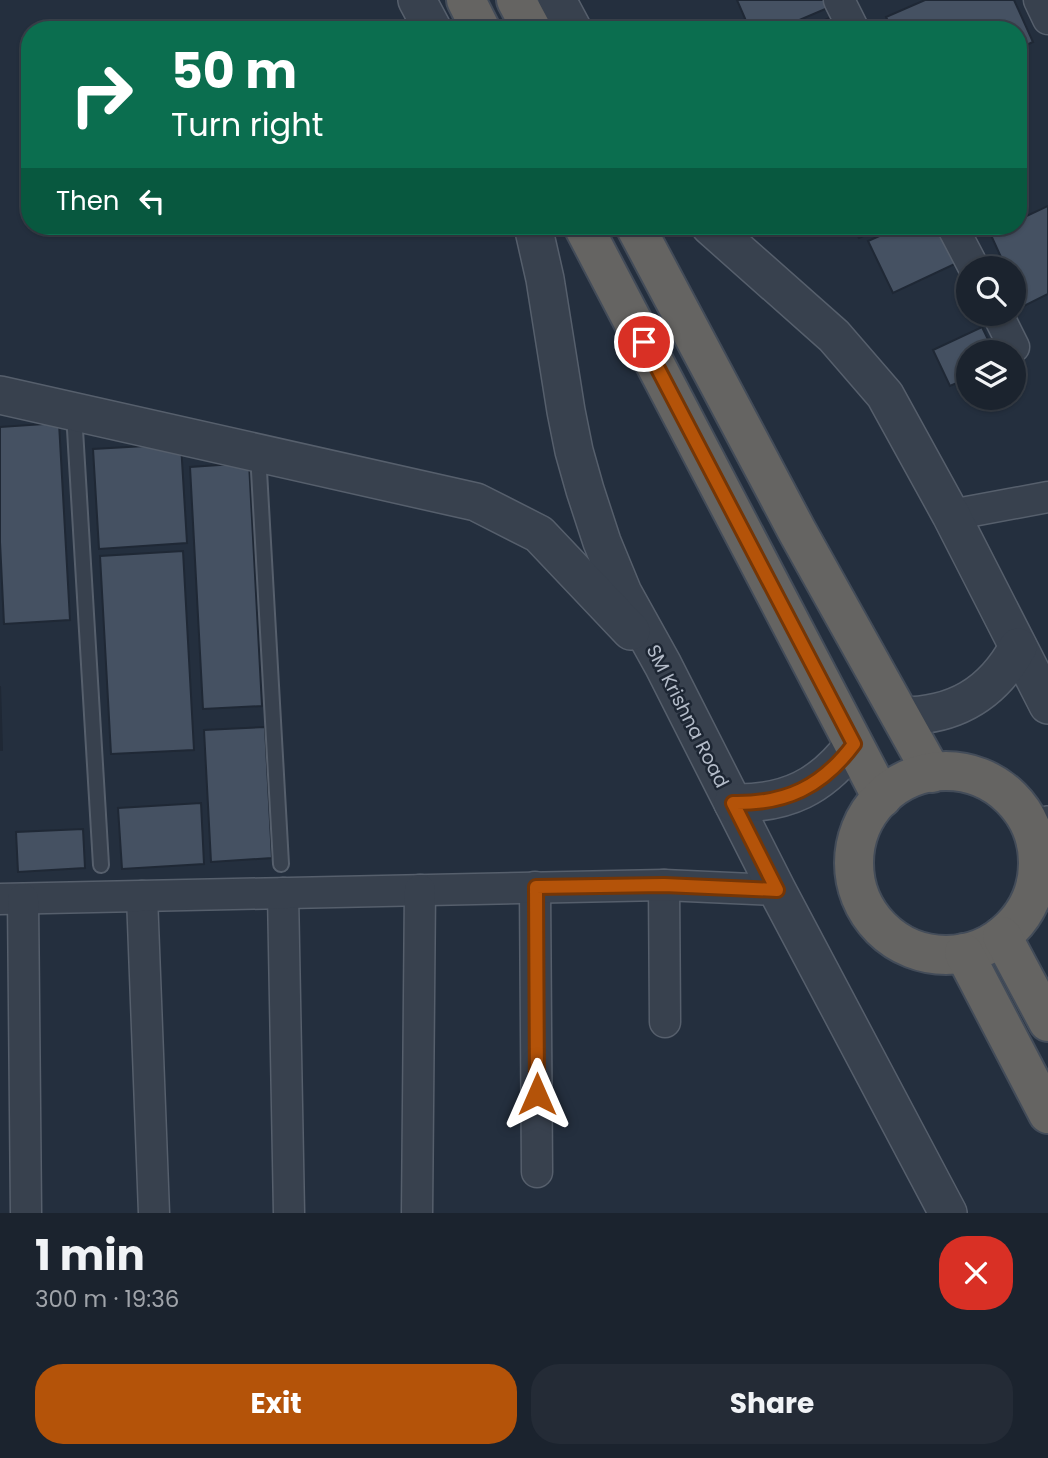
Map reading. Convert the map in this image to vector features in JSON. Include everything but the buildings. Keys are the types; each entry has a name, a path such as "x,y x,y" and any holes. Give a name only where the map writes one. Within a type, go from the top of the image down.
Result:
{"highway":[{"path":"466,0 476,21"},
{"path":"516,0 527,21"},
{"path":"588,235 882,797"},
{"path":"640,235 797,531 932,773"},
{"path":"945,771 984,779 1001,789 1016,803 1028,819 1041,829 1038,877 1033,895 1013,927 981,948 944,955 907,947 877,924 858,892 854,855 865,819 882,797 906,780 945,771"},
{"path":"1002,936 1048,1022"},
{"path":"964,953 1048,1114"}],"street":[{"path":"417,0 428,21"},
{"path":"557,0 568,21"},
{"path":"839,0 850,21"},
{"path":"1039,0 1048,19"},
{"name":"SM Krishna Road","path":"535,235 545,279 566,411 585,490 623,593 948,1213"},
{"path":"720,235 834,336 885,395 951,515 1048,705"},
{"path":"957,235 968,256"},
{"path":"0,395 476,502 538,534 663,665"},
{"path":"951,515 1048,497"},
{"path":"901,716 937,713 971,699 998,677 1018,648"},
{"path":"733,803 776,800 813,785 843,760 854,744"},
{"path":"282,879 289,1213"},
{"path":"26,1213 12,899 142,896 282,879 420,890 664,885 777,890"},
{"path":"664,885 665,1021"},
{"path":"536,887 537,1172"},
{"path":"417,1213 420,890"},
{"path":"142,896 154,1213"}],"lane":[{"path":"74,411 101,864"},
{"path":"258,453 282,879"}],"route":[{"path":"537,1094 536,887 664,885 777,890 733,803 776,800 813,785 843,760 854,744 644,342"}]}
